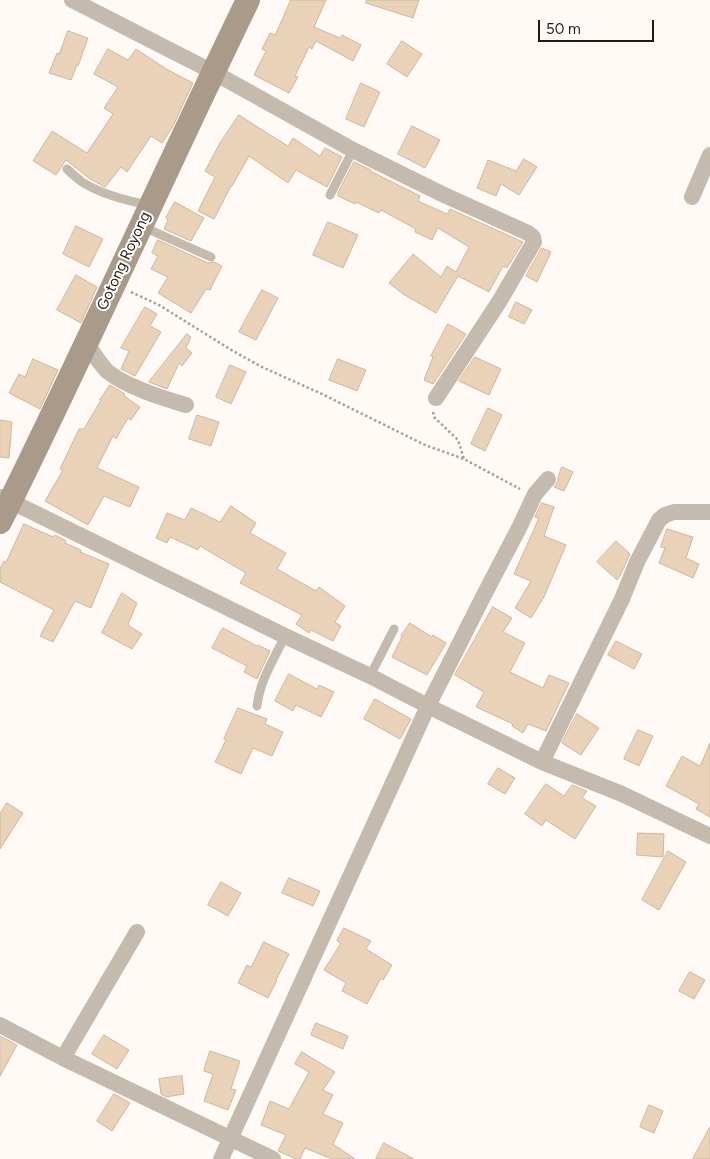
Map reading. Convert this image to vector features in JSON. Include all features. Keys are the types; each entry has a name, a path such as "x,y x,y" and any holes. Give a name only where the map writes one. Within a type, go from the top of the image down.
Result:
{"street":[{"path":"72,0 213,72 353,150 533,237 534,242 499,302 436,398"},
{"name":"Gotong Royong","path":"0,522 5,498 86,342 248,0"},
{"path":"692,197 710,155"},
{"path":"86,342 107,371 157,396 186,405"},
{"path":"221,1159 428,706 535,494 548,479"},
{"path":"5,498 542,762 622,794 708,832"},
{"path":"542,762 622,599 637,562 659,520 665,515 674,512 710,512"},
{"path":"63,1058 137,932"},
{"path":"0,1025 63,1058 273,1159"}],"lane":[{"path":"330,195 353,150"},
{"path":"66,170 82,182 129,201 146,216 211,257"},
{"path":"370,676 394,629"},
{"path":"256,706 265,674 285,636"}],"path":[{"path":"114,284 159,305 262,367 322,394 425,445 464,459 516,487 535,494"},
{"path":"436,398 432,408 434,417 458,440 464,459"}],"building":[{"path":"291,0 326,0 314,27 340,38 342,35 361,45 353,61 316,41 312,49 309,47 295,76 298,77 289,93 254,75 266,51 262,49 270,33 275,35"},
{"path":"367,0 419,0 413,18 366,3"},
{"path":"68,31 88,38 71,80 49,73"},
{"path":"402,41 422,54 407,77 387,64"},
{"path":"108,49 128,60 136,49 168,70 193,83 172,128 162,143 151,136 127,172 121,167 105,187 90,179 66,160 56,175 33,161 52,131 87,153 113,114 104,108 118,87 94,74"},
{"path":"361,83 380,92 364,127 346,119"},
{"path":"239,115 288,146 293,138 320,156 325,148 342,157 327,187 296,170 288,183 249,156 214,219 198,211 215,177 205,171 220,143"},
{"path":"412,126 440,140 425,168 398,154"},
{"path":"524,159 537,167 519,195 501,184 496,196 477,188 488,160 516,171"},
{"path":"354,162 420,196 418,201 447,214 450,209 523,242 507,268 503,266 489,292 458,276 436,313 403,294 389,283 413,254 441,277 447,266 456,272 469,247 438,228 432,240 415,232 416,229 381,210 379,213 338,196"},
{"path":"175,202 204,218 191,241 164,229 168,220 166,218"},
{"path":"328,222 358,235 343,268 313,255"},
{"path":"76,226 103,239 89,267 63,254"},
{"path":"158,240 208,263 214,262 222,266 210,290 206,289 191,313 158,293 168,277 151,269 158,256 152,253"},
{"path":"542,248 551,252 537,282 526,276"},
{"path":"76,275 97,287 81,323 57,310"},
{"path":"262,290 278,298 256,340 239,332"},
{"path":"516,302 532,310 524,324 509,317"},
{"path":"145,307 157,314 150,326 161,332 135,376 121,369 129,351 121,348"},
{"path":"448,324 466,334 433,384 424,380 433,357 431,356"},
{"path":"187,334 191,337 186,348 192,353 182,366 179,363 167,389 149,382"},
{"path":"475,357 501,369 489,395 459,381"},
{"path":"33,359 58,370 40,409 9,393 19,374 25,377"},
{"path":"338,359 366,370 357,391 329,380"},
{"path":"230,365 246,372 231,404 216,397"},
{"path":"110,385 125,394 124,396 140,407 131,420 128,418 116,439 113,436 97,468 139,487 130,507 104,496 88,525 45,501 63,470 60,469 79,429 84,429"},
{"path":"488,408 502,415 485,451 471,444"},
{"path":"197,415 219,422 211,446 189,439"},
{"path":"0,420 12,422 9,458 0,457"},
{"path":"562,467 573,472 564,491 554,487"},
{"path":"542,503 554,507 544,536 566,545 544,597 531,618 515,608 531,581 514,574 539,518 535,517"},
{"path":"231,506 256,523 250,533 286,553 277,569 316,591 319,587 345,606 335,622 341,626 333,641 311,630 309,633 296,624 302,615 240,583 246,573 200,546 198,550 170,537 167,543 156,538 167,513 185,520 191,508 220,522"},
{"path":"24,524 53,537 55,535 66,541 65,543 81,550 80,552 109,564 91,608 75,601 53,642 40,636 54,610 0,582 0,568 4,561 6,562"},
{"path":"667,529 693,537 686,558 699,564 693,578 659,563 665,548 661,547"},
{"path":"616,541 630,554 617,580 597,562"},
{"path":"122,593 137,603 128,625 142,634 132,649 102,633"},
{"path":"493,607 512,618 503,632 525,643 510,672 543,688 549,675 569,683 546,731 528,724 523,733 512,726 513,724 476,707 484,692 455,675"},
{"path":"410,623 432,637 433,635 446,643 427,675 392,657 401,636"},
{"path":"223,628 270,651 257,679 244,672 247,666 212,648"},
{"path":"616,641 642,654 634,669 608,655"},
{"path":"289,674 317,689 319,685 334,692 321,717 296,705 293,711 275,701"},
{"path":"375,699 411,719 400,739 364,719"},
{"path":"238,708 267,719 265,724 283,732 272,756 253,748 241,774 215,762"},
{"path":"577,714 599,728 581,755 562,743"},
{"path":"638,730 653,736 639,766 624,759"},
{"path":"710,743 710,817 696,809 699,804 666,786 682,756 700,766"},
{"path":"498,768 515,778 505,794 488,784"},
{"path":"546,784 564,796 572,785 587,791 582,798 596,806 575,839 546,820 542,826 525,814"},
{"path":"7,803 23,813 0,849 0,814"},
{"path":"638,833 664,834 663,857 637,855"},
{"path":"668,851 686,862 659,910 642,900"},
{"path":"289,878 320,891 313,906 282,893"},
{"path":"221,882 241,893 228,916 208,905"},
{"path":"344,928 371,941 366,949 392,965 383,980 381,978 367,1004 342,991 346,983 324,970 341,943 337,941"},
{"path":"264,942 289,954 268,998 238,983 247,965 251,967"},
{"path":"690,972 705,980 694,999 679,991"},
{"path":"316,1023 348,1036 343,1049 311,1035"},
{"path":"104,1035 129,1050 117,1069 92,1054"},
{"path":"0,1036 17,1045 0,1076"},
{"path":"210,1051 240,1061 231,1089 236,1090 228,1110 204,1101 213,1074 204,1071"},
{"path":"302,1052 335,1072 323,1090 333,1095 323,1114 343,1123 333,1144 355,1159 332,1159 305,1148 300,1159 296,1159 278,1151 286,1135 261,1125 270,1101 289,1109 309,1072 295,1064"},
{"path":"182,1076 184,1094 166,1097 161,1094 159,1079"},
{"path":"114,1094 130,1103 112,1131 97,1121"},
{"path":"649,1105 663,1111 654,1133 640,1127"},
{"path":"710,1127 710,1159 693,1159"},
{"path":"384,1143 414,1159 376,1159"}]}
